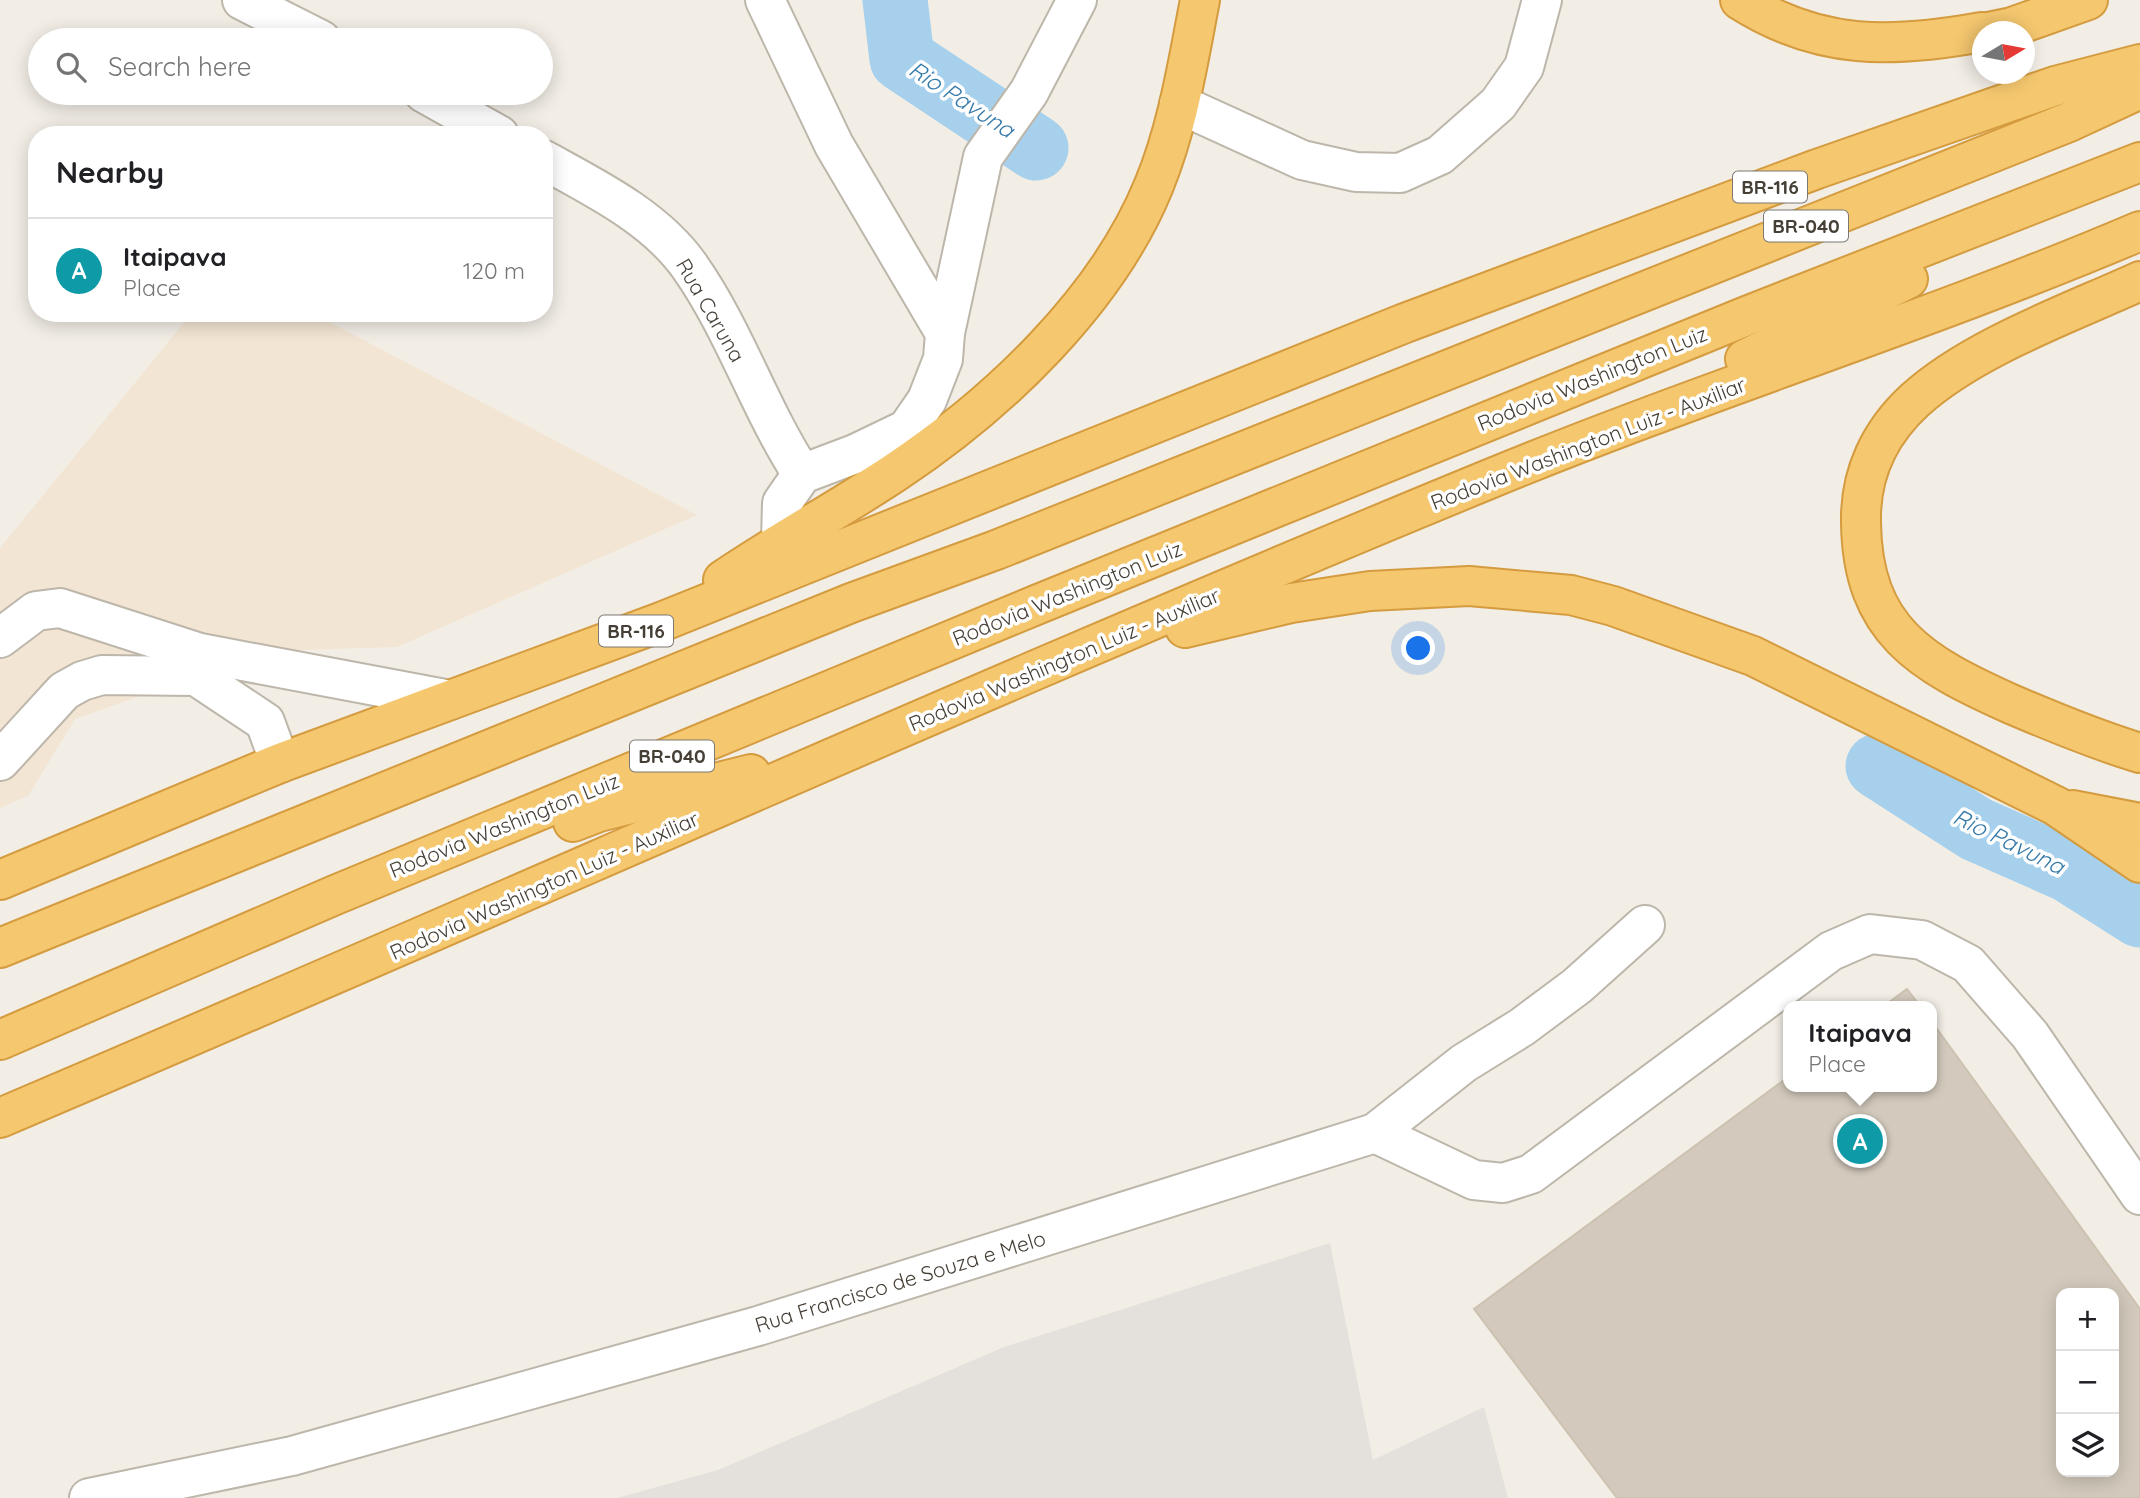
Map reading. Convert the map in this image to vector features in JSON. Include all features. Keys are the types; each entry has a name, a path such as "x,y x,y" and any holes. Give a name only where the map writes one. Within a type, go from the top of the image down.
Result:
{"highway":[{"path":"661,622 780,541 892,474 944,439 1004,388 1081,305 1118,252 1155,184 1179,104 1200,0"},
{"path":"2029,21 2088,0"},
{"path":"1750,6 1801,30 1884,44 1919,44 1972,35"},
{"name":"BR-116","path":"0,880 280,763 661,622 1405,323 1817,169 2055,86 2140,65"},
{"name":"BR-040","path":"0,948 851,603 996,550 2069,122 2140,89"},
{"path":"1521,466 1630,409 1733,365 1871,295 1992,244 2134,165"},
{"name":"Rodovia Washington Luiz","path":"0,1040 205,950 1496,417 2134,165"},
{"name":"Rodovia Washington Luiz - Auxiliar","path":"0,1118 430,935 852,749 1392,519 1521,466 2140,232"},
{"path":"2140,281 2010,341 1941,379 1896,419 1879,444 1867,471 1860,501 1861,541 1877,602 1889,624 1913,651 1964,683 2043,718 2140,753"},
{"path":"1071,656 1255,611 1370,591 1469,586 1571,595 1613,606 1753,656 2056,806 2140,863"},
{"path":"205,950 278,934 599,812 852,749"},
{"path":"2056,806 2140,823"}],"street":[{"path":"243,0 298,28"},
{"path":"765,0 834,145 945,333"},
{"path":"780,541 782,503 802,474 855,454 907,429 931,390 943,359 945,333 983,157 1029,92 1077,0"},
{"path":"1179,104 1302,160 1356,172 1400,173 1440,155 1499,104 1524,67 1542,0"},
{"path":"445,105 483,126"},
{"name":"Rua Caruna","path":"553,165 623,206 659,234 690,265 782,443 802,474"},
{"path":"0,638 36,611 60,608 200,653 450,700"},
{"path":"0,761 64,691 82,681 102,675 196,676 265,722 280,763"},
{"name":"Rua Francisco de Souza e Melo","path":"89,1498 292,1457 758,1326 1375,1133 1464,1063 1522,1027 1577,986 1645,925"},
{"path":"1375,1133 1474,1180 1503,1183 1531,1174 1831,951 1870,934 1922,940 1968,964 2030,1035 2140,1195"}],"shaded area":[{"path":"185,322 329,322 697,515 397,647 201,653 196,676 75,719 28,796 0,808 0,548"},
{"path":"1330,1243 1373,1460 1484,1407 1508,1498 617,1498 718,1470 1004,1347"}],"building":[{"path":"1907,989 1916,1001 1891,1001"},
{"path":"1937,1029 2140,1309 2140,1498 1617,1498 1474,1309 1783,1081 1783,1092 1937,1092"}],"waterway":[{"name":"Rio Pavuna","path":"895,0 902,59 1036,148"},
{"name":"Rio Pavuna","path":"1878,766 1976,829 2069,870 2140,915"}],"place":[{"name":"Itaipava","path":"1860,1141"}]}
